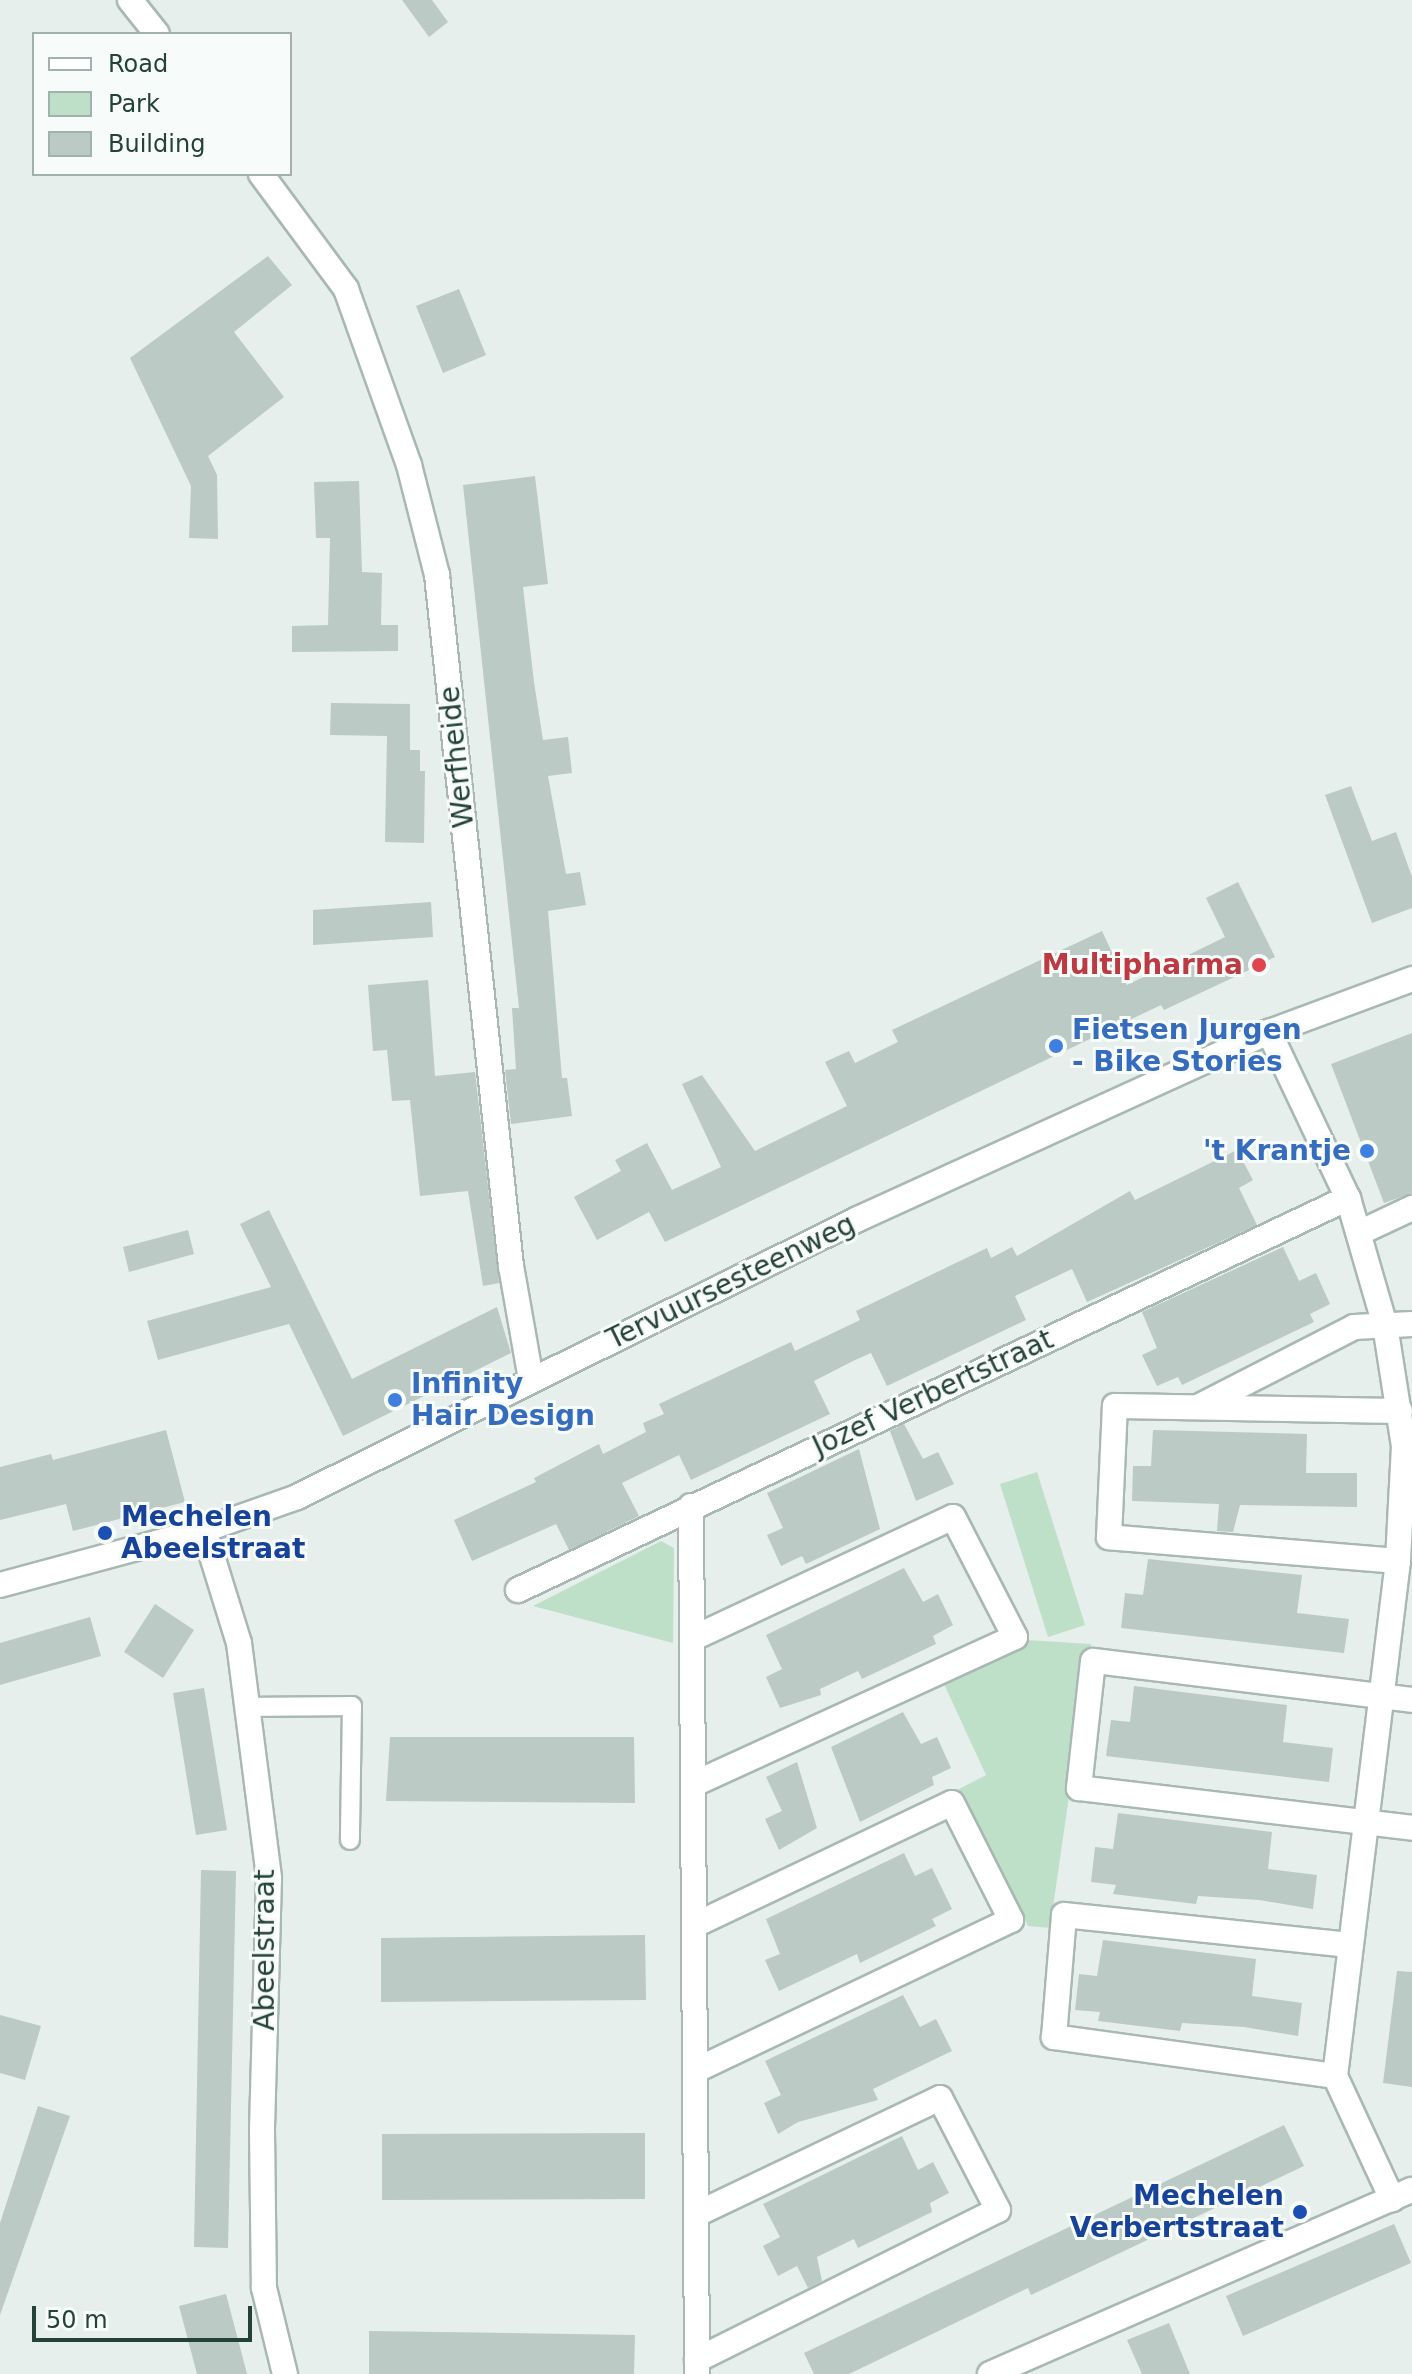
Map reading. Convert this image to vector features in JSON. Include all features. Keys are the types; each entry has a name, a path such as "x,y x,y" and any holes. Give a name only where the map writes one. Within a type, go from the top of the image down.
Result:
{"street":[{"path":"130,0 155,32"},
{"name":"Werfheide","path":"262,176 346,289 409,465 437,575 511,1266 531,1380"},
{"name":"Tervuursesteenweg","path":"0,1585 204,1530 297,1497 858,1219 1269,1032 1412,979"},
{"path":"990,2374 1406,2194 1335,2076 1364,1822 1402,1571 1408,1446 1385,1325 1348,1198 1269,1032"},
{"name":"Jozef Verbertstraat","path":"518,1590 1348,1198"},
{"path":"1359,1233 1412,1208"},
{"path":"1195,1409 1354,1327 1412,1324"},
{"path":"1400,1411 1115,1406 1109,1537 1402,1571"},
{"path":"691,1506 697,2367 998,2210 940,2098 697,2214"},
{"path":"694,1638 953,1517 1015,1637 694,1784"},
{"name":"Abeelstraat","path":"204,1530 239,1643 269,1878 264,2288 285,2374"},
{"path":"1412,1700 1093,1661 1079,1788 1412,1828"},
{"path":"695,1925 952,1803 1011,1920 696,2070"},
{"path":"1335,2076 1054,2037 1064,1915 1349,1945"}],"lane":[{"path":"247,1707 352,1706 350,1840"}],"green space":[{"path":"1037,1472 1085,1625 1048,1637 1000,1484"},
{"path":"661,1541 674,1548 673,1643 533,1606"},
{"path":"1027,1640 1091,1644 1050,1928 1028,1926 959,1789 986,1775 943,1682"}],"building":[{"path":"402,0 432,0 448,22 429,37"},
{"path":"268,256 292,285 234,332 284,397 208,456 217,475 218,539 189,538 191,486 130,358"},
{"path":"459,289 486,355 443,373 416,306"},
{"path":"535,476 548,584 523,587 534,682 543,740 568,737 572,773 548,776 566,874 580,872 586,905 548,911 562,1078 567,1078 572,1116 511,1124 505,1070 516,1069 512,1008 519,1008 463,485"},
{"path":"359,481 362,572 382,573 381,625 398,625 398,651 292,652 292,626 328,625 330,538 316,538 314,482"},
{"path":"331,703 410,704 410,750 420,750 420,771 425,771 424,843 385,842 387,736 330,735"},
{"path":"1351,786 1372,841 1396,832 1412,877 1412,908 1372,923 1325,795"},
{"path":"1238,882 1275,957 1243,973 1164,1010 1161,1005 665,1242 649,1212 597,1240 574,1197 621,1171 615,1160 647,1143 672,1190 721,1167 682,1084 702,1075 755,1151 847,1106 825,1062 849,1051 855,1063 898,1042 892,1030 1102,931 1127,985 1225,937 1206,898"},
{"path":"431,902 433,937 313,945 313,910"},
{"path":"428,980 435,1076 475,1072 499,1283 483,1286 468,1191 420,1196 410,1100 392,1101 387,1050 373,1051 368,985"},
{"path":"1412,1033 1412,1193 1384,1203 1331,1064"},
{"path":"1237,1150 1253,1180 1239,1188 1257,1225 1087,1302 1072,1269 1015,1296 1026,1320 887,1386 871,1353 814,1381 830,1414 691,1480 679,1455 622,1483 639,1516 569,1550 556,1524 472,1561 454,1520 536,1482 534,1478 599,1444 603,1454 646,1432 643,1423 664,1414 659,1404 791,1342 795,1351 860,1320 856,1311 987,1248 991,1258 1012,1247 1017,1256 1130,1191 1135,1200"},
{"path":"269,1210 352,1379 497,1307 511,1353 343,1436 289,1324 158,1360 147,1321 271,1287 240,1224"},
{"path":"188,1230 194,1254 129,1272 123,1247"},
{"path":"1283,1247 1299,1281 1316,1273 1330,1304 1310,1314 1314,1322 1182,1385 1178,1377 1157,1386 1142,1355 1157,1348 1142,1312"},
{"path":"904,1424 923,1459 938,1452 954,1484 916,1501 890,1431"},
{"path":"166,1430 185,1502 73,1531 66,1504 0,1520 0,1467 51,1454 53,1460"},
{"path":"1153,1430 1307,1434 1306,1473 1357,1473 1357,1507 1240,1505 1233,1532 1217,1531 1219,1504 1132,1501 1133,1466 1151,1466"},
{"path":"859,1449 880,1529 806,1564 802,1556 781,1566 767,1535 783,1528 767,1493"},
{"path":"1148,1559 1302,1575 1297,1613 1349,1619 1344,1653 1121,1628 1125,1593 1143,1595"},
{"path":"904,1568 923,1602 938,1594 953,1625 933,1636 936,1644 862,1679 858,1671 820,1689 821,1695 780,1708 766,1677 782,1669 766,1635"},
{"path":"155,1604 194,1630 163,1678 124,1652"},
{"path":"90,1617 101,1656 0,1685 0,1643"},
{"path":"1134,1686 1287,1705 1283,1742 1333,1748 1329,1782 1106,1756 1111,1720 1130,1722"},
{"path":"204,1688 227,1830 196,1835 173,1693"},
{"path":"903,1712 921,1744 937,1737 951,1768 932,1777 934,1785 860,1822 831,1747"},
{"path":"390,1737 634,1737 635,1803 386,1801"},
{"path":"797,1762 817,1828 779,1850 765,1819 782,1811 766,1777"},
{"path":"1118,1813 1272,1832 1268,1869 1317,1875 1313,1909 1259,1900 1198,1896 1196,1904 1113,1894 1116,1885 1091,1882 1095,1847 1113,1849"},
{"path":"904,1853 915,1876 932,1868 952,1909 932,1919 936,1926 860,1963 857,1954 779,1991 765,1960 780,1954 766,1919"},
{"path":"201,1870 236,1871 228,2248 194,2247"},
{"path":"645,1935 646,2000 381,2002 381,1938"},
{"path":"1103,1940 1256,1959 1252,1996 1302,2003 1298,2036 1244,2027 1182,2023 1180,2031 1098,2021 1100,2012 1075,2010 1079,1974 1097,1976"},
{"path":"1397,1971 1412,1972 1412,2087 1383,2083"},
{"path":"903,1995 920,2027 936,2019 952,2051 873,2089 878,2100 798,2122 778,2134 764,2103 781,2095 765,2061"},
{"path":"0,2015 41,2026 25,2080 0,2073"},
{"path":"38,2106 70,2116 0,2315 0,2223"},
{"path":"1284,2125 1304,2166 1031,2295 1028,2288 849,2374 814,2374 804,2353"},
{"path":"645,2133 645,2199 382,2200 382,2134"},
{"path":"902,2136 918,2170 933,2162 949,2193 930,2203 932,2212 858,2248 854,2239 817,2257 822,2281 808,2288 797,2266 778,2276 763,2246 780,2237 763,2204"},
{"path":"1394,2224 1411,2263 1243,2336 1226,2296"},
{"path":"226,2294 247,2374 197,2374 179,2306"},
{"path":"1169,2323 1190,2374 1142,2374 1127,2340"},
{"path":"369,2331 635,2335 634,2374 369,2374"}],"place":[{"name":"Multipharma","path":"1259,965"},
{"name":"Fietsen Jurgen - Bike Stories","path":"1056,1046"},
{"name":"'t Krantje","path":"1367,1151"},
{"name":"Infinity Hair Design","path":"395,1400"},
{"name":"Mechelen Abeelstraat","path":"105,1533"},
{"name":"Mechelen Verbertstraat","path":"1300,2212"}]}
